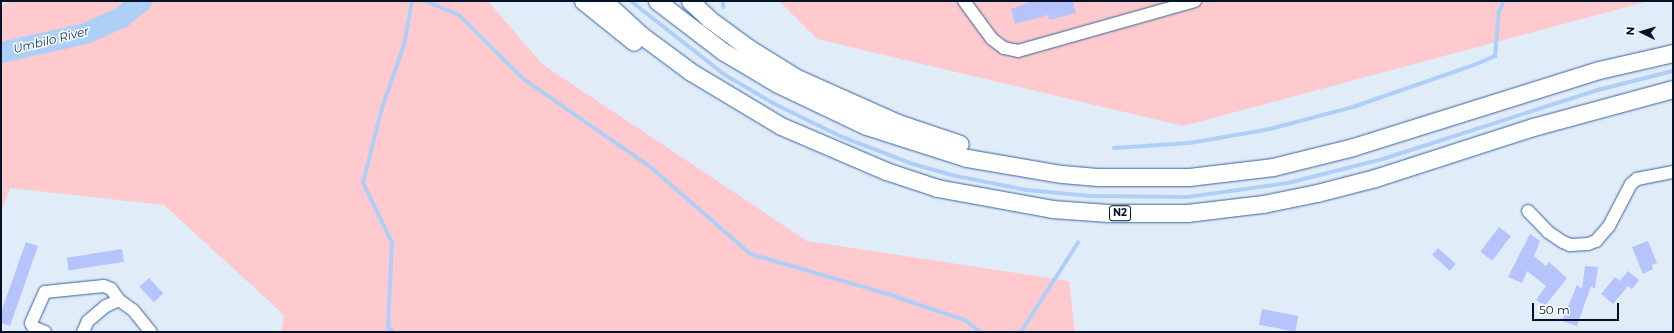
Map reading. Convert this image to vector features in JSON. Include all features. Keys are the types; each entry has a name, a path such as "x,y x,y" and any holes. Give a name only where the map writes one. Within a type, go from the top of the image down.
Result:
{"highway":[{"path":"583,1 642,49 705,93 781,126"},
{"name":"N2","path":"604,1 641,35 691,72 781,126 886,171 937,188 1052,209 1108,213 1187,213 1240,207 1317,193 1375,178 1540,124 1673,88"},
{"path":"657,1 724,52 776,83 859,123 967,158 1062,174 1138,178 1182,177 1273,167 1353,147 1598,70 1673,53"},
{"path":"690,1 709,19 750,49 797,78 842,99 898,123 956,143 1062,174"}],"street":[{"path":"964,1 992,39 1004,48 1018,51 1195,1"},
{"path":"1528,212 1548,232 1563,242 1570,245 1588,244 1596,241 1609,226 1631,184 1637,179 1673,172"},
{"path":"45,332 33,327 31,323 45,292 104,286 110,289 119,300 133,310 151,332"},
{"path":"83,332 88,321 106,306 119,300"}],"shaded area":[{"path":"11,1 488,1 542,64 807,241 1069,281 1075,332 281,332 284,315 164,205 10,188 1,211 1,6"},
{"path":"779,1 1649,1 1183,126 817,39"}],"building":[{"path":"1032,1 1073,1 1076,13 1049,20 1048,15 1015,24 1011,9"},
{"path":"1499,227 1511,236 1492,261 1480,252"},
{"path":"1530,234 1540,241 1534,256 1546,266 1549,262 1567,278 1545,306 1536,300 1546,286 1527,271 1522,283 1508,277"},
{"path":"1648,241 1657,263 1652,265 1653,269 1643,274 1632,247"},
{"path":"26,242 38,246 10,326 1,323 1,312"},
{"path":"1438,248 1456,264 1450,271 1432,255"},
{"path":"122,249 124,262 69,271 67,258"},
{"path":"1585,266 1598,267 1595,289 1591,286 1577,326 1562,321 1577,285 1582,289"},
{"path":"1628,271 1639,280 1632,289 1628,286 1613,304 1601,294 1615,277 1620,281"},
{"path":"149,278 163,293 154,302 139,287"},
{"path":"1262,309 1298,316 1295,332 1259,325"}],"waterway":[{"name":"Umbilo River","path":"1,52 85,33 121,17 141,1"},
{"path":"394,332 388,328 392,243 363,183 382,108 404,45 412,1"},
{"path":"426,1 459,15 525,80 652,168 751,254 891,295 965,320 981,332"},
{"path":"631,1 724,74 773,103 840,136 913,164 956,176 1027,190 1090,196 1188,197 1288,183 1383,159 1598,90 1673,71"},
{"path":"723,1 724,7"},
{"path":"1114,148 1190,143 1270,129 1353,107 1474,65 1495,56 1499,12 1504,1"},
{"path":"1021,332 1078,243"}]}
